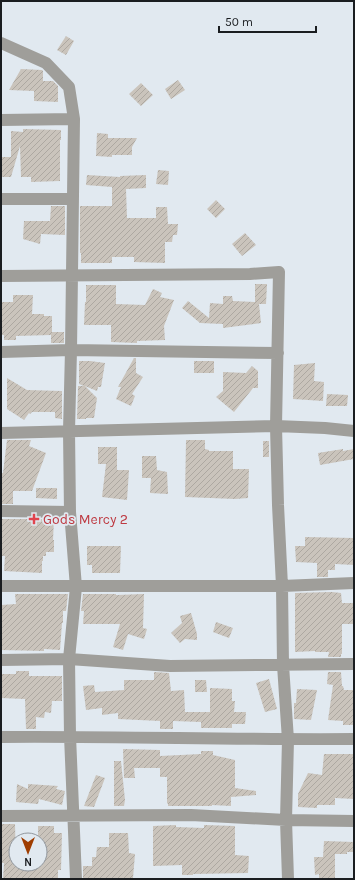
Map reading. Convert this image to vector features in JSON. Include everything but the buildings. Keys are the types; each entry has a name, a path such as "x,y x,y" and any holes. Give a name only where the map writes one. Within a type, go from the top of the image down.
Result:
{"street":[{"path":"1,44 46,63 69,87 74,119 74,199 68,431 70,512 76,587 69,659 70,736 76,879"},
{"path":"1,120 74,119"},
{"path":"1,199 74,199"},
{"path":"1,276 250,274 279,272 276,426 282,586 283,665 288,740 286,820 288,879"},
{"path":"1,352 71,350 278,353"},
{"path":"1,433 276,426 354,431"},
{"path":"1,511 70,512"},
{"path":"1,586 282,586 354,583"},
{"path":"1,660 69,659 170,666 354,664"},
{"path":"1,737 70,736 288,740 354,739"},
{"path":"1,816 191,815 286,820 354,821"}],"place":[{"name":"Gods Mercy 2","path":"34,519"}]}
